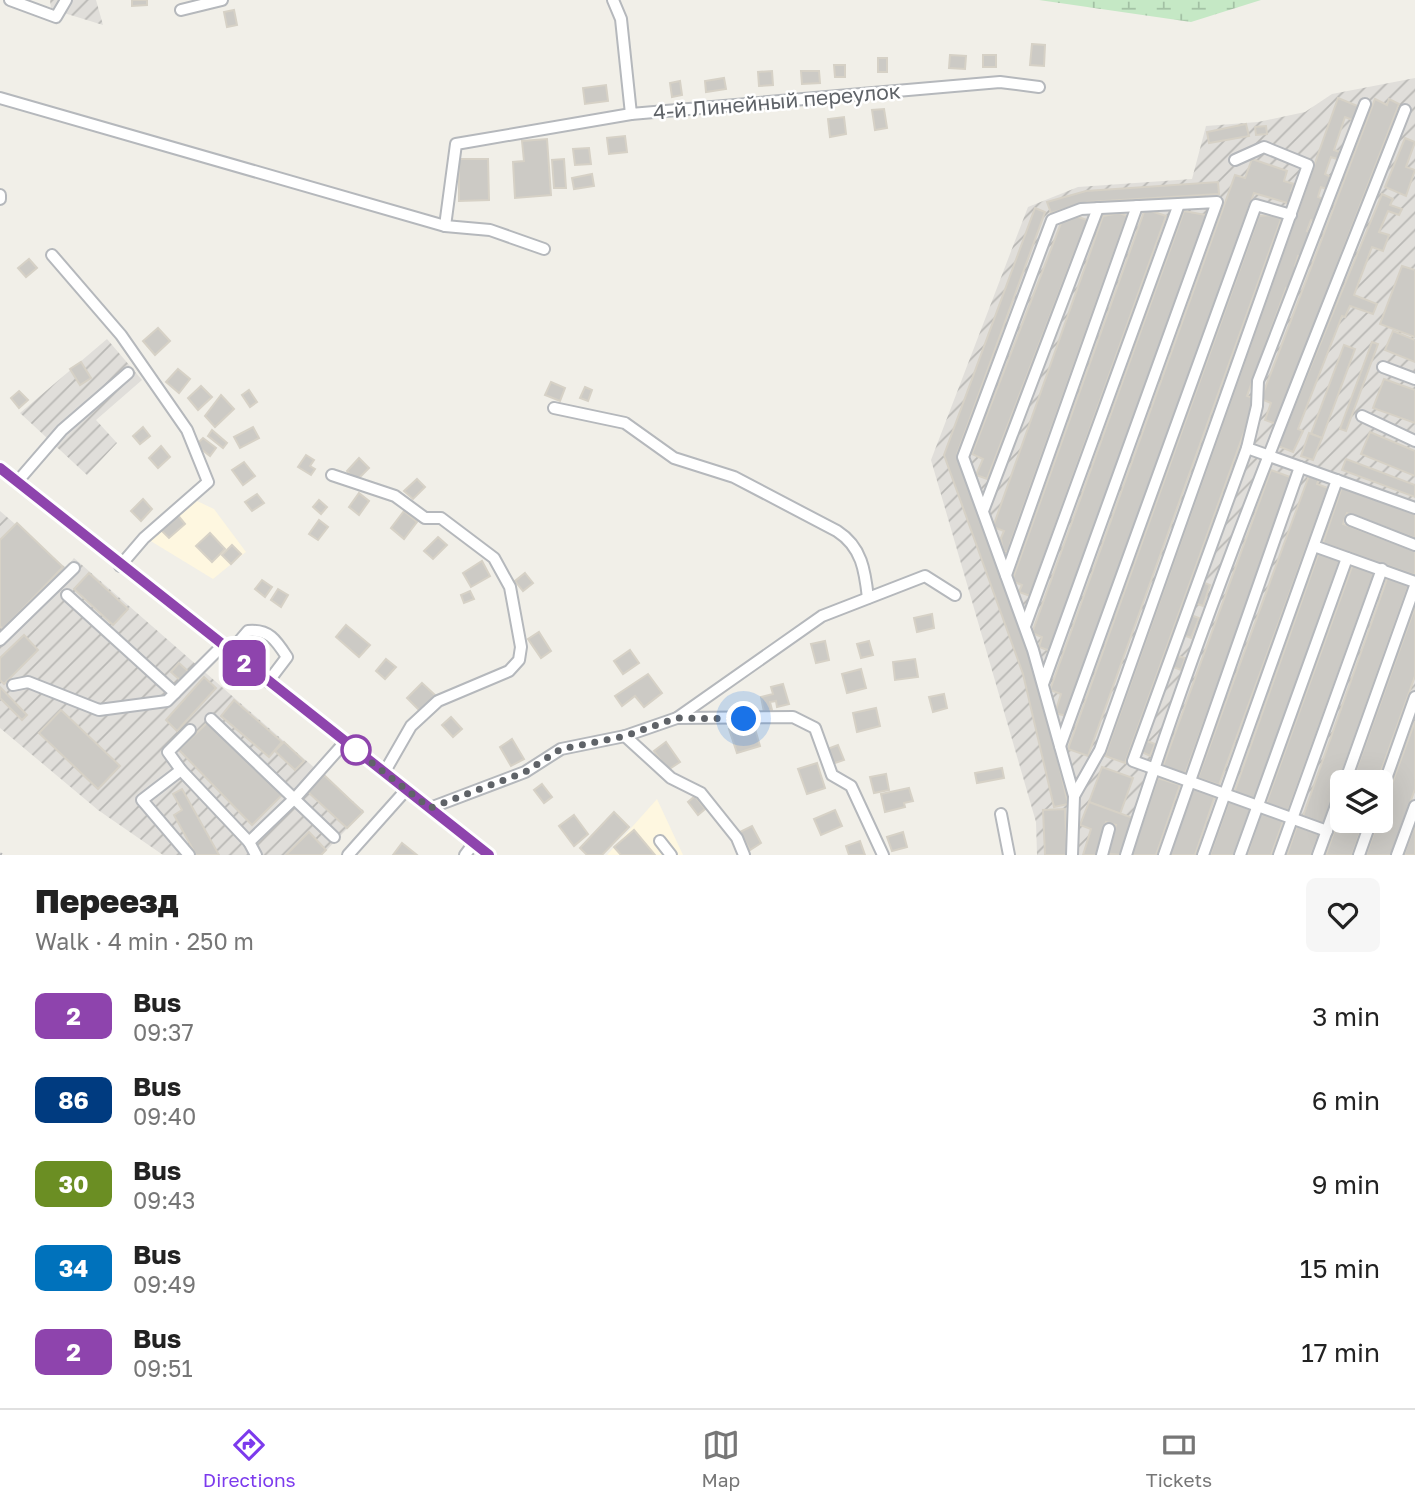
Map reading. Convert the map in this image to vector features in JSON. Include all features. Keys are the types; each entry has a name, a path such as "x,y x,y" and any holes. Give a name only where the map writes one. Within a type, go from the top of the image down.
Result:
{"street":[{"path":"10,0 57,17 66,0"},
{"path":"181,10 222,0"},
{"name":"4-й Линейный переулок","path":"613,0 621,19 631,114 1000,82 1039,87"},
{"path":"0,98 445,226 489,230 544,248"},
{"path":"1327,831 1133,761 1247,448 1257,406 1258,381 1365,104"},
{"path":"1126,855 1153,769 1269,456 1405,110"},
{"path":"445,226 456,144 631,114"},
{"path":"1074,796 1100,750 1308,164 1264,147 1234,160"},
{"path":"1043,684 1217,202 1081,209 1052,220 963,457 1025,626 1074,796 1072,855"},
{"path":"1025,626 1179,204"},
{"path":"1060,746 1256,205 1291,215"},
{"path":"1006,575 1138,206"},
{"path":"983,511 1098,208"},
{"path":"52,255 121,335 187,430 208,482 144,538 120,566"},
{"path":"1383,367 1415,379"},
{"path":"17,482 62,430 128,373"},
{"path":"554,408 625,423 674,458 734,477 847,537 863,562 868,598"},
{"path":"1362,416 1415,441"},
{"path":"1247,448 1415,508"},
{"path":"1164,855 1300,467"},
{"path":"0,468 120,566 488,855"},
{"path":"332,475 395,495 425,517 441,518 494,558 510,587 521,646 519,660 509,671 438,701 411,726 384,773"},
{"path":"1203,855 1337,480"},
{"path":"1351,520 1415,545"},
{"path":"1314,545 1382,569 1415,584 1349,770"},
{"path":"1240,855 1347,558"},
{"path":"0,640 74,568"},
{"path":"1279,855 1382,569"},
{"path":"430,808 525,772 561,749 625,736 677,718 822,616 925,576 955,595"},
{"path":"67,594 175,693"},
{"path":"13,685 28,682 99,710 167,701 248,631 260,630 275,638 287,657 268,682"},
{"path":"1389,770 1415,697"},
{"path":"677,718 793,718 805,721 815,728 832,775 851,786 883,855"},
{"path":"211,719 296,797 334,837"},
{"path":"190,730 168,752 180,770 249,842 256,855"},
{"path":"625,736 671,778 701,793 737,838 744,855"},
{"path":"249,842 296,797 345,742"},
{"path":"180,770 142,800 189,855"},
{"path":"350,854 406,790"},
{"path":"1397,855 1415,806"},
{"path":"1001,814 1009,855"},
{"path":"1318,855 1330,823"},
{"path":"1102,855 1110,829"},
{"path":"1359,855 1367,833"},
{"path":"660,841 671,855"},
{"path":"465,855 474,844"}],"shaded area":[{"path":"50,0 96,0 103,25 51,9"},
{"path":"1415,78 1415,855 1037,855 1036,822 931,460 1028,207 1078,187 1192,179 1206,126 1258,122 1305,112 1332,94"},
{"path":"107,339 142,380 96,420 117,443 87,475 20,413"},
{"path":"197,501 214,509 246,552 213,579 149,540"},
{"path":"0,511 66,568 74,558 364,811 322,855 163,855 98,810 0,728"},
{"path":"657,799 683,855 607,855"}],"green space":[{"path":"1039,0 1261,0 1191,22"}],"building":[{"path":"132,0 147,0 147,5 132,6"},
{"path":"234,10 237,25 227,27 224,12"},
{"path":"1032,44 1045,45 1044,66 1030,65"},
{"path":"950,55 966,56 965,69 949,68"},
{"path":"983,55 996,55 996,67 983,67"},
{"path":"878,58 887,58 887,72 878,72"},
{"path":"834,65 845,65 845,77 835,77"},
{"path":"772,71 773,85 759,86 758,72"},
{"path":"801,71 819,71 820,83 802,84"},
{"path":"724,78 726,89 706,92 705,81"},
{"path":"680,81 682,95 672,97 670,83"},
{"path":"606,85 608,101 585,104 583,88"},
{"path":"1338,98 1360,107 1355,121 1345,117 1334,150 1343,153 1340,160 1331,157 1325,174 1333,178 1329,190 1321,187 1318,197 1326,200 1318,223 1311,220 1307,231 1314,234 1304,259 1298,256 1295,266 1301,269 1293,291 1286,288 1247,396 1256,399 1125,763 1105,756"},
{"path":"1375,99 1387,105 1389,99 1399,104 1276,424 1265,420 1271,403 1261,399"},
{"path":"884,109 887,128 875,130 872,110"},
{"path":"844,117 846,134 830,137 828,119"},
{"path":"1246,124 1249,136 1209,143 1207,132"},
{"path":"1266,126 1267,134 1256,135 1255,127"},
{"path":"625,136 627,152 609,154 607,138"},
{"path":"1405,138 1415,142 1406,167 1415,170 1406,196 1385,187"},
{"path":"547,139 551,195 515,198 513,162 524,161 522,141"},
{"path":"589,148 591,164 575,165 573,149"},
{"path":"459,159 488,159 489,200 459,201"},
{"path":"564,159 566,188 554,188 552,160"},
{"path":"1252,159 1287,171 1284,181 1294,184 1291,191 1298,193 1294,205 1254,193 1066,716 1055,713 1061,694 1050,690 1235,175 1245,178"},
{"path":"592,174 594,186 574,189 572,178"},
{"path":"1218,182 1219,194 1088,202 1051,213 1047,202 1086,191"},
{"path":"1382,194 1393,199 1390,205 1402,209 1399,215 1388,211 1379,232 1389,235 1383,251 1372,247 1354,295 1377,304 1373,314 1350,306 1345,317 1342,316 1298,429 1303,431 1293,452 1278,446"},
{"path":"1035,208 1045,212 957,454 1037,669 1068,804 1054,807 1023,674 944,455"},
{"path":"1145,209 1166,216 1030,596 1019,592 1022,585 1012,581"},
{"path":"1184,211 1206,215 1050,651 1039,647 1042,637 1032,633"},
{"path":"1120,213 1127,216 1010,544 1011,551 1003,552 1001,538 1004,531 993,527 1103,216"},
{"path":"1270,215 1281,219 1088,756 1068,749 1259,216"},
{"path":"1076,216 1087,220 987,479 976,475 983,459 972,454 1063,218"},
{"path":"29,259 37,268 26,277 18,268"},
{"path":"1402,266 1415,270 1415,337 1380,324"},
{"path":"158,328 170,341 155,355 143,341"},
{"path":"1393,331 1415,340 1415,362 1385,350"},
{"path":"1372,342 1378,344 1346,431 1340,429"},
{"path":"1344,345 1355,349 1322,438 1311,434"},
{"path":"81,362 91,378 80,385 70,369"},
{"path":"178,369 190,379 179,393 166,382"},
{"path":"1384,379 1415,390 1415,423 1373,408"},
{"path":"551,382 565,388 560,401 545,395"},
{"path":"201,386 212,397 198,410 188,398"},
{"path":"585,387 592,390 588,401 580,398"},
{"path":"249,390 257,402 250,407 242,395"},
{"path":"19,391 28,400 19,408 11,398"},
{"path":"221,395 234,409 215,427 205,416"},
{"path":"143,427 150,436 140,444 133,436"},
{"path":"253,427 259,438 240,448 234,437"},
{"path":"212,430 227,443 223,448 208,436"},
{"path":"1370,432 1415,451 1415,476 1361,454"},
{"path":"1309,433 1322,438 1313,460 1301,456"},
{"path":"203,438 216,448 210,456 196,445"},
{"path":"161,446 170,457 158,468 149,458"},
{"path":"306,455 314,460 310,466 315,469 311,475 298,467"},
{"path":"359,458 369,468 356,481 347,471"},
{"path":"1346,459 1415,485 1415,497 1342,470"},
{"path":"244,462 255,476 243,485 232,470"},
{"path":"1271,470 1293,478 1185,774 1163,766"},
{"path":"1310,473 1320,476 1317,484 1328,488 1219,785 1198,778"},
{"path":"417,479 425,487 413,499 404,491"},
{"path":"1342,487 1415,514 1415,538 1347,513 1343,524 1415,551 1415,575 1323,543"},
{"path":"359,493 369,501 359,515 349,507"},
{"path":"257,494 264,503 252,511 245,502"},
{"path":"143,499 152,509 141,521 131,511"},
{"path":"319,500 327,507 321,514 313,507"},
{"path":"404,511 417,522 404,539 391,528"},
{"path":"176,513 185,524 169,538 159,528"},
{"path":"319,520 328,527 318,540 309,534"},
{"path":"17,523 63,567 3,629 0,626 0,540"},
{"path":"210,533 225,549 212,562 196,546"},
{"path":"438,537 447,545 433,559 424,551"},
{"path":"232,545 241,554 231,564 222,555"},
{"path":"1319,552 1340,560 1255,800 1234,793"},
{"path":"482,561 490,576 471,587 463,573"},
{"path":"1353,564 1375,572 1288,811 1266,804"},
{"path":"89,573 128,609 113,625 74,589"},
{"path":"525,573 533,583 523,591 515,581"},
{"path":"1388,576 1409,584 1343,770 1330,770 1330,806 1323,826 1302,819"},
{"path":"262,580 272,587 265,597 255,589"},
{"path":"1202,582 1210,585 1203,606 1194,603"},
{"path":"278,589 288,595 281,607 271,600"},
{"path":"470,591 474,599 464,603 461,595"},
{"path":"1415,607 1415,676 1381,770 1356,770"},
{"path":"932,614 934,628 917,632 914,618"},
{"path":"1191,615 1199,618 1191,638 1183,635"},
{"path":"346,625 370,645 359,657 336,637"},
{"path":"539,632 551,651 541,658 528,639"},
{"path":"24,635 38,650 4,684 0,680 0,658"},
{"path":"825,641 829,660 816,663 811,644"},
{"path":"869,641 873,655 861,658 857,644"},
{"path":"630,650 639,663 623,674 614,661"},
{"path":"1177,656 1185,658 1181,670 1173,667"},
{"path":"386,659 396,667 385,679 376,671"},
{"path":"915,659 918,677 895,680 893,662"},
{"path":"179,663 190,673 182,682 171,672"},
{"path":"861,669 866,688 847,693 842,674"},
{"path":"648,674 662,693 644,707 635,696 622,706 615,696"},
{"path":"204,677 216,688 177,731 166,720"},
{"path":"422,683 435,695 420,711 407,698"},
{"path":"783,684 789,704 777,707 776,701 770,702 772,710 764,712 761,697 773,694 771,687"},
{"path":"0,687 27,715 22,720 0,698"},
{"path":"944,694 947,708 933,712 929,697"},
{"path":"234,700 282,742 269,757 221,716"},
{"path":"876,708 880,726 857,732 853,713"},
{"path":"61,710 120,766 98,789 39,733"},
{"path":"451,717 462,729 453,737 442,725"},
{"path":"209,721 282,795 252,825 179,750"},
{"path":"1415,721 1415,789 1391,855 1366,855 1374,833 1393,833 1393,781"},
{"path":"753,722 760,746 737,753 729,729"},
{"path":"512,739 524,759 511,766 500,747"},
{"path":"1147,741 1155,744 1150,756 1142,752"},
{"path":"284,742 304,761 295,770 275,751"},
{"path":"666,742 680,762 668,770 654,751"},
{"path":"838,745 844,760 832,764 827,749"},
{"path":"817,763 825,788 807,794 798,769"},
{"path":"1102,767 1133,778 1120,814 1089,802"},
{"path":"1002,768 1004,778 977,783 975,773"},
{"path":"886,774 889,790 874,793 870,777"},
{"path":"324,775 363,812 347,828 308,792"},
{"path":"1158,778 1180,785 1156,855 1131,855"},
{"path":"542,784 552,797 544,803 534,790"},
{"path":"1193,785 1216,793 1195,855 1169,855"},
{"path":"909,788 913,801 904,803 905,807 885,812 881,794"},
{"path":"182,789 219,855 196,855 174,815 182,810 173,794"},
{"path":"695,796 705,809 698,815 688,802"},
{"path":"1230,799 1251,807 1234,855 1210,855"},
{"path":"1089,802 1133,818 1121,855 1108,854 1116,825 1106,822 1096,855 1083,855 1091,829 1080,825"},
{"path":"1065,809 1067,855 1045,855 1043,810"},
{"path":"835,810 842,826 821,835 814,819"},
{"path":"1262,811 1284,819 1271,855 1247,855"},
{"path":"614,812 629,827 602,855 587,855 580,848"},
{"path":"574,815 588,834 574,846 559,826"},
{"path":"1415,824 1415,855 1404,855"},
{"path":"752,826 761,843 750,850 740,832"},
{"path":"1297,826 1319,834 1311,855 1287,855"},
{"path":"634,830 655,855 621,855 614,847"},
{"path":"309,832 326,850 321,855 286,855"},
{"path":"903,832 907,847 892,851 887,837"},
{"path":"1334,833 1360,833 1352,855 1326,855"},
{"path":"860,841 865,855 849,855 846,846"},
{"path":"402,843 417,855 393,855"}],"bus line":[{"name":"2","path":"0,468 120,566 489,855"}],"route":[{"path":"356,750 354,749 430,808 525,772 561,749 625,736 677,718 744,719"}]}
